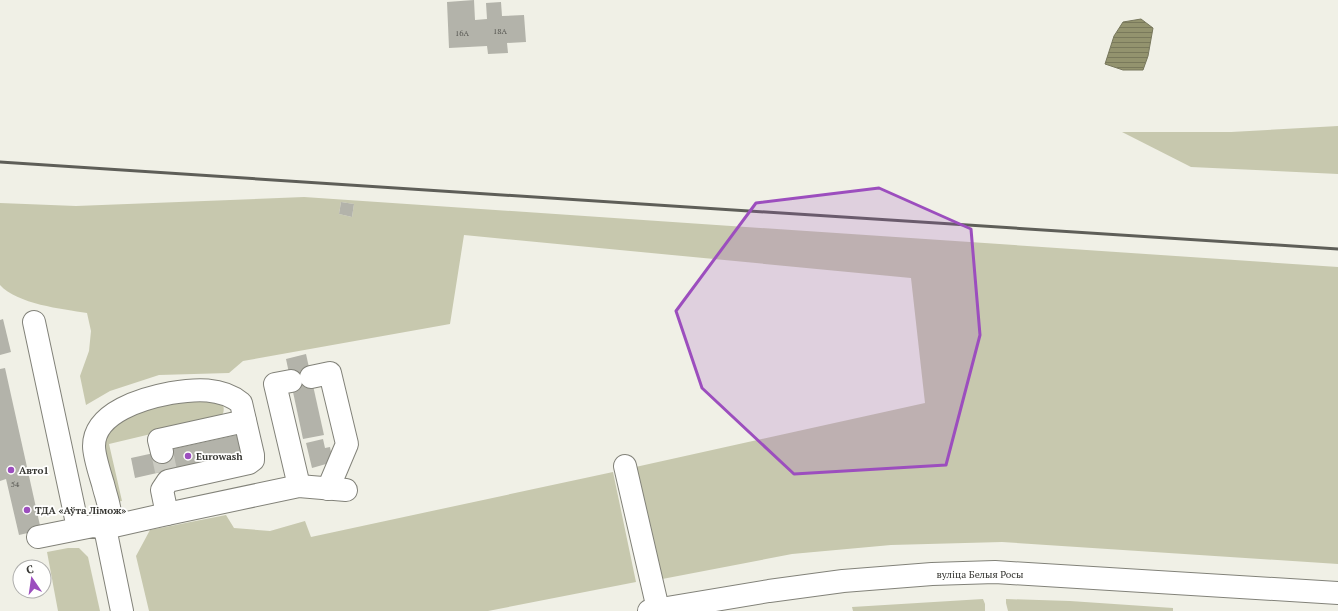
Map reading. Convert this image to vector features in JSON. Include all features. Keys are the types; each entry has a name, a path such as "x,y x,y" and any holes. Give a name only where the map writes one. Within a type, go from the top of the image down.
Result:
{"main road":[{"path":"34,322 78,528"},
{"path":"38,537 78,528 93,526 105,528 299,486 337,490 347,444 330,373 276,384 299,486"},
{"path":"122,611 105,528 110,514 94,446 96,434 100,426 111,416 131,405 178,392 206,390 230,395 241,403 254,460 249,463 165,468"},
{"path":"167,514 162,490 165,468 159,440 245,421"},
{"path":"625,466 653,610"},
{"name":"вуліца Белыя Росы","path":"653,610 700,607 769,590 843,581 932,574 995,572 1338,593"}],"highlighted area":[{"path":"879,188 971,229 980,335 946,465 794,474 702,388 676,311 756,203"}],"shaded area":[{"path":"1141,19 1153,28 1148,56 1143,70 1123,70 1105,64 1114,36 1123,22"},
{"path":"1338,126 1338,174 1191,167 1122,132 1231,132"},
{"path":"304,197 1338,267 1338,564 1002,542 891,545 792,554 657,580 631,468 925,403 911,278 464,235 450,324 243,361 229,373 159,375 110,391 86,405 80,376 89,351 91,331 87,313 40,305 17,297 0,285 0,203 76,206","holes":["341,202 354,204 352,217 339,214"]},
{"path":"205,399 223,403 224,410 222,415 218,418 109,444 122,501 116,502 101,441 126,415 170,403"},
{"path":"613,472 636,582 488,611 149,611 136,556 150,530 226,515 234,528 270,531 305,521 311,537"},
{"path":"68,548 79,548 88,557 100,611 58,611 52,579 52,559 48,559 47,552"},
{"path":"983,599 985,611 853,611 852,607"},
{"path":"1006,599 1070,601 1173,608 1173,611 1008,611"}],"building":[{"path":"474,0 475,20 487,19 486,3 501,2 502,16 524,15 526,42 507,43 508,53 488,54 487,46 449,48 447,2"},
{"path":"341,202 354,204 352,217 339,214"},
{"path":"3,319 11,352 0,355 0,320"},
{"path":"306,354 324,435 303,439 286,359"},
{"path":"5,368 41,530 19,535 6,479 0,481 0,369"},
{"name":"Eurowash","path":"241,434 245,453 135,478 131,458"},
{"path":"323,439 325,448 330,447 333,462 312,468 306,443"}],"tunnel":[{"path":"162,452 166,471"}],"railway":[{"path":"0,162 1338,249"}],"place":[{"name":"Eurowash","path":"188,456"},
{"name":"Авто1","path":"11,470"},
{"name":"ТДА «Аўта Лімож»","path":"27,510"}]}
